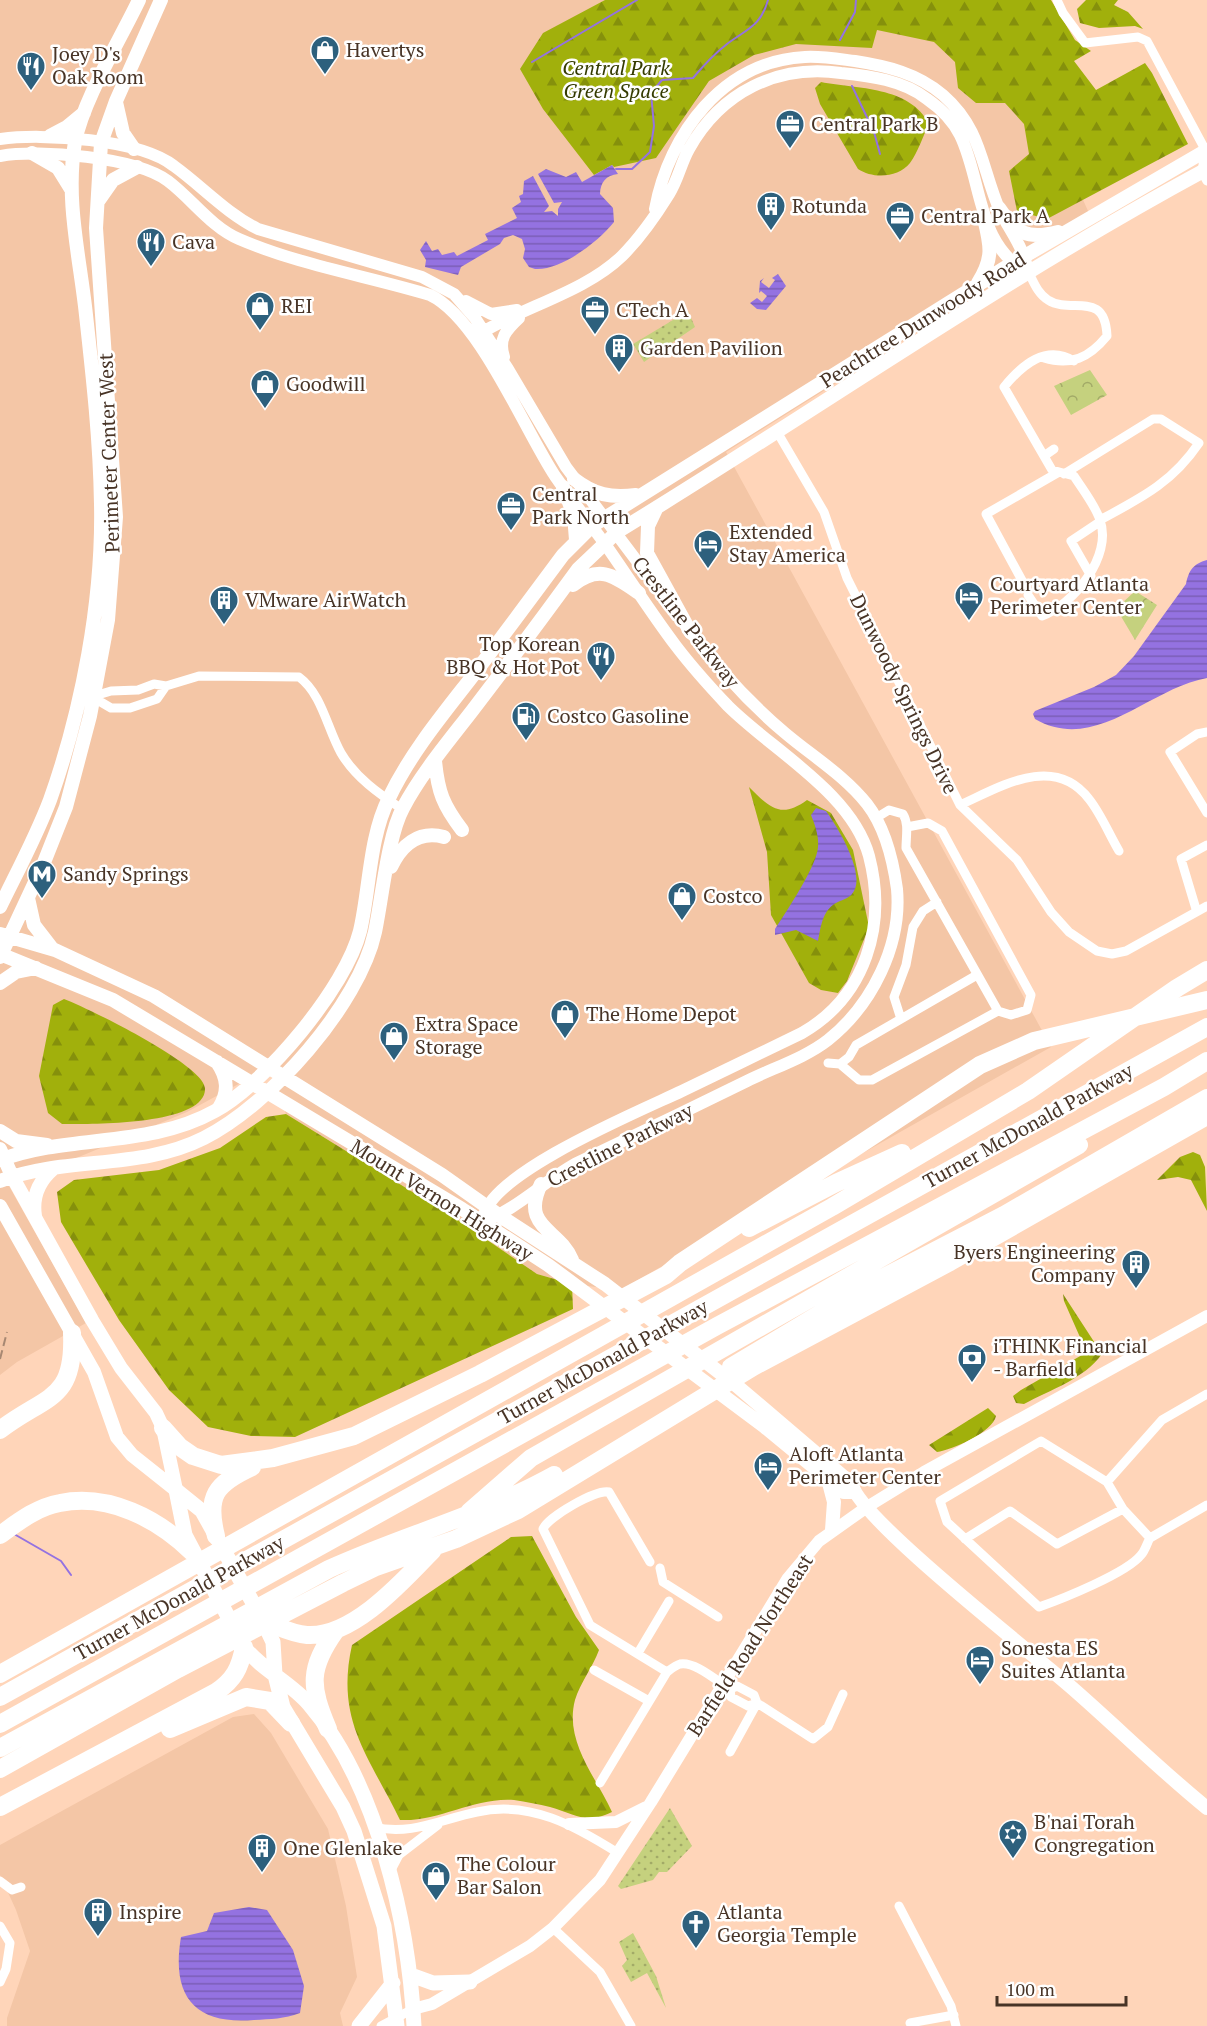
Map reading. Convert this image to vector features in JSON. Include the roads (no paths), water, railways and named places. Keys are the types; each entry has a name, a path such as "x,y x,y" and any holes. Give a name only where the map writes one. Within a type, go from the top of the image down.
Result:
{"highway":[{"path":"0,1674 180,1571 756,1251 1058,1072 1147,1008 1207,970"},
{"path":"666,1275 680,1263 980,1065 1018,1047 1051,1037 1207,1000"},
{"name":"Turner McDonald Parkway","path":"0,1697 1207,1027"},
{"name":"Turner McDonald Parkway","path":"0,1724 717,1326 1164,1087 1207,1061"},
{"path":"328,1729 318,1705 313,1673 321,1651 336,1630 396,1589 484,1496 531,1458 1098,1134 1164,1087"},
{"path":"0,1769 219,1637 279,1594 375,1548 440,1526 485,1518 772,1340 863,1288 1004,1215 1207,1098"},
{"path":"0,1748 219,1637 282,1616 343,1583 572,1478 753,1367 950,1262 1207,1116"},
{"path":"216,1536 211,1516 211,1504 220,1486 234,1475 273,1458 372,1429 836,1183 976,1122"},
{"path":"853,1275 1004,1215"},
{"path":"0,1430 62,1388 71,1370 72,1333"},
{"path":"164,1428 180,1447 202,1461 221,1465 273,1458"},
{"path":"0,1536 40,1509 60,1502 87,1502 122,1506 173,1533 192,1552"},
{"path":"263,1621 304,1635 336,1630"},
{"path":"53,1781 224,1687 231,1681 238,1669 244,1647"},
{"path":"0,1807 238,1698 255,1696 270,1701 291,1723"}],"main road":[{"name":"Perimeter Center West","path":"0,907 5,891 49,802 63,762 79,695 94,602 101,505 95,402 72,191 73,155 85,112 139,0"},
{"name":"Perimeter Center West","path":"0,955 4,935 28,898 66,807 94,698 108,621 116,524 96,208 101,143 116,101 161,0"},
{"path":"116,101 123,133 134,149"},
{"path":"50,136 67,127 85,112"},
{"name":"Peachtree Dunwoody Road","path":"58,1147 181,1126 218,1110 253,1083 269,1067 323,1002 349,962 360,930 378,830 388,800 406,766 576,540 592,526 1011,264 1206,152"},
{"path":"32,153 58,168 72,191"},
{"path":"96,208 102,193 113,180 137,167"},
{"name":"Peachtree Dunwoody Road","path":"559,595 578,569 617,532 1029,273 1205,174"},
{"path":"999,208 1016,229 1026,234 1046,236 1072,229"},
{"path":"975,288 987,269 992,254 983,214"},
{"path":"569,483 602,496 641,494"},
{"path":"569,483 576,540"},
{"path":"657,507 648,526 647,553 691,633"},
{"path":"6,1178 53,1169 139,1158 182,1147 220,1129 268,1092 335,1017 363,970 375,934 402,809 435,761 559,595 586,574 600,573 615,577 639,593"},
{"path":"435,761 437,784 445,808 462,830"},
{"path":"385,880 396,858 412,840 425,836 444,837"},
{"path":"28,898 31,917 38,932 55,950"},
{"name":"Mount Vernon Highway","path":"4,935 55,950 154,996 442,1174 500,1216 605,1284 737,1386 852,1484 853,1492 927,1565 1071,1687 1207,1808"},
{"name":"Mount Vernon Highway","path":"0,955 104,995 482,1222 548,1265 588,1297 729,1399 844,1492 853,1492"},
{"path":"0,983 16,972 38,968"},
{"path":"214,1059 224,1074 227,1087 225,1098 218,1110"},
{"path":"0,1131 16,1141 58,1147"},
{"path":"58,1147 1,1156 6,1178 36,1218 109,1349 156,1413 164,1428 181,1522 192,1552 244,1647 254,1660 308,1704 328,1729 360,1788 389,1874 402,1923 411,1975 407,2021"},
{"path":"36,1218 37,1192 43,1179 53,1169"},
{"path":"541,1184 535,1201 537,1218 542,1227 569,1253 573,1262"},
{"path":"0,1206 94,1372 111,1424 124,1448 201,1511 263,1621 273,1642 275,1675 283,1707 343,1807 354,1831 378,1903 393,1983 407,2021"},
{"path":"828,1479 834,1502 832,1530"},
{"path":"411,1975 433,1983 470,1982"},
{"path":"359,2026 393,1983"}],"street":[{"path":"1057,0 1063,13 1085,43 1138,37 1147,41 1206,152 1205,174"},
{"path":"654,214 659,187 682,137 709,100 748,73 777,62 805,57 824,57 892,68 924,82 942,94 958,110 978,142 999,208 1025,256 1029,273 1040,294 1048,300 1090,305 1102,317 1107,336 1084,358 1074,361 1056,353 1042,357 1013,376 1004,387 1044,456 1058,472 1074,476 1100,521 1102,540 1091,576 1054,611 1042,616 986,514 1058,472 1153,419 1161,419 1199,443 1184,466 1160,487 1100,521 1071,541 1091,576"},
{"path":"479,334 591,278 612,265 631,246 670,194 697,137 728,101 767,78 805,71 829,71 887,80 925,97 940,109 960,135 983,214 1011,264 1029,273"},
{"path":"0,139 50,136 134,149 172,164 243,222 258,230 422,277 491,314 530,308"},
{"path":"0,156 32,153 73,155 137,167 167,180 235,237 272,252 367,277 442,301 479,334 508,369 569,483"},
{"path":"454,294 466,306 535,443 569,483"},
{"path":"508,369 500,346 502,338 508,328 530,308"},
{"path":"518,413 530,407"},
{"name":"Dunwoody Springs Drive","path":"776,430 824,512 847,578 960,805 1017,860 1061,925 1097,951 1112,954 1126,951 1196,909 1207,906"},
{"path":"1044,456 1054,449"},
{"name":"Crestline Parkway","path":"482,1222 500,1216 541,1184 574,1164 817,1047 852,1016 872,991 895,932 898,905 895,877 886,839 876,818 858,794 745,697 712,661 605,517 569,483"},
{"name":"Crestline Parkway","path":"487,1205 526,1172 556,1152 811,1028 850,988 874,937 877,915 876,890 868,853 849,817 816,781 729,706 698,673 592,526 569,483"},
{"path":"698,673 712,661"},
{"path":"94,698 111,691 138,690 154,684 166,686 199,676 299,677 312,687 342,755 369,787 402,809"},
{"path":"79,695 94,698 111,708 130,708 157,699 166,686"},
{"path":"1207,732 1197,734 1170,752 1207,813"},
{"path":"816,781 828,767"},
{"path":"960,805 1028,777 1052,775 1073,784 1089,799 1119,850"},
{"path":"876,818 890,810 898,811 907,821 906,848 998,1011 1011,1015 1027,1010 1031,995 942,831 928,823 907,827"},
{"path":"1196,909 1181,859 1207,845"},
{"path":"901,1019 894,997 906,965 913,927 923,911 937,902"},
{"path":"828,1064 840,1064 849,1057 856,1045 977,975"},
{"path":"840,1064 859,1080 872,1080 998,1011"},
{"path":"681,1092 692,1108"},
{"path":"482,1222 487,1205"},
{"name":"Barfield Road Northeast","path":"407,2021 548,1931 600,1880 726,1687 788,1578 810,1550 832,1530 924,1472 1207,1316"},
{"path":"1107,1482 1162,1420 1207,1394"},
{"path":"1150,1538 1123,1509 1107,1482 1041,1441 940,1501 947,1522 1039,1607 1061,1599 1128,1566 1142,1555 1150,1538 1207,1504"},
{"path":"650,1562 609,1492 596,1493 549,1519 543,1529 590,1625 667,1672"},
{"path":"965,1539 1010,1511 1057,1544 1123,1509"},
{"path":"660,1568 663,1582 718,1617"},
{"path":"638,1653 669,1601"},
{"path":"600,1783 667,1672 680,1664 691,1665 726,1687 731,1697 741,1703 748,1706 757,1703"},
{"path":"594,1670 649,1701"},
{"path":"757,1703 813,1738 828,1726 843,1694"},
{"path":"730,1752 757,1703"},
{"path":"569,1824 616,1822 634,1815 651,1802"},
{"path":"374,1827 392,1832 476,1812 508,1808 541,1813 569,1824 618,1853"},
{"path":"389,1874 399,1855 409,1845 445,1820"},
{"path":"0,1881 12,1890 21,1887"},
{"path":"899,1906 951,2006 956,2026"},
{"path":"0,1926 10,1943 6,1970 0,1982"},
{"path":"548,1931 600,1972 631,2026"},
{"path":"910,2022 954,2015"},
{"path":"381,2026 407,2021"}],"waterway":[{"path":"532,62 637,0"},
{"path":"616,169 632,169 650,152 654,126 651,93 662,80 693,78 718,52 757,21 768,0"},
{"path":"840,40 855,12 856,0"},
{"path":"852,86 874,132 880,154"},
{"path":"14,1534 61,1561 71,1575"}],"railway":[{"path":"0,1359 7,1332"}],"place":[{"name":"Havertys","path":"325,76"},
{"name":"Joey D's Oak Room","path":"31,92"},
{"name":"Central Park B","path":"790,150"},
{"name":"Rotunda","path":"771,232"},
{"name":"Central Park A","path":"900,242"},
{"name":"Cava","path":"151,268"},
{"name":"REI","path":"260,332"},
{"name":"CTech A","path":"595,336"},
{"name":"Garden Pavilion","path":"619,374"},
{"name":"Goodwill","path":"265,410"},
{"name":"Central Park North","path":"511,532"},
{"name":"Extended Stay America","path":"708,570"},
{"name":"Courtyard Atlanta Perimeter Center","path":"969,622"},
{"name":"VMware AirWatch","path":"224,626"},
{"name":"Top Korean BBQ & Hot Pot","path":"601,682"},
{"name":"Costco Gasoline","path":"526,742"},
{"name":"Sandy Springs","path":"42,900"},
{"name":"Costco","path":"682,922"},
{"name":"The Home Depot","path":"565,1040"},
{"name":"Extra Space Storage","path":"394,1062"},
{"name":"Byers Engineering Company","path":"1136,1290"},
{"name":"iTHINK Financial - Barfield","path":"972,1384"},
{"name":"Aloft Atlanta Perimeter Center","path":"768,1492"},
{"name":"Sonesta ES Suites Atlanta","path":"980,1686"},
{"name":"B'nai Torah Congregation","path":"1013,1860"},
{"name":"One Glenlake","path":"262,1874"},
{"name":"The Colour Bar Salon","path":"436,1902"},
{"name":"Inspire","path":"98,1938"},
{"name":"Atlanta Georgia Temple","path":"696,1950"}],"park label":[{"name":"Central Park Green Space","path":"616,80"}]}
